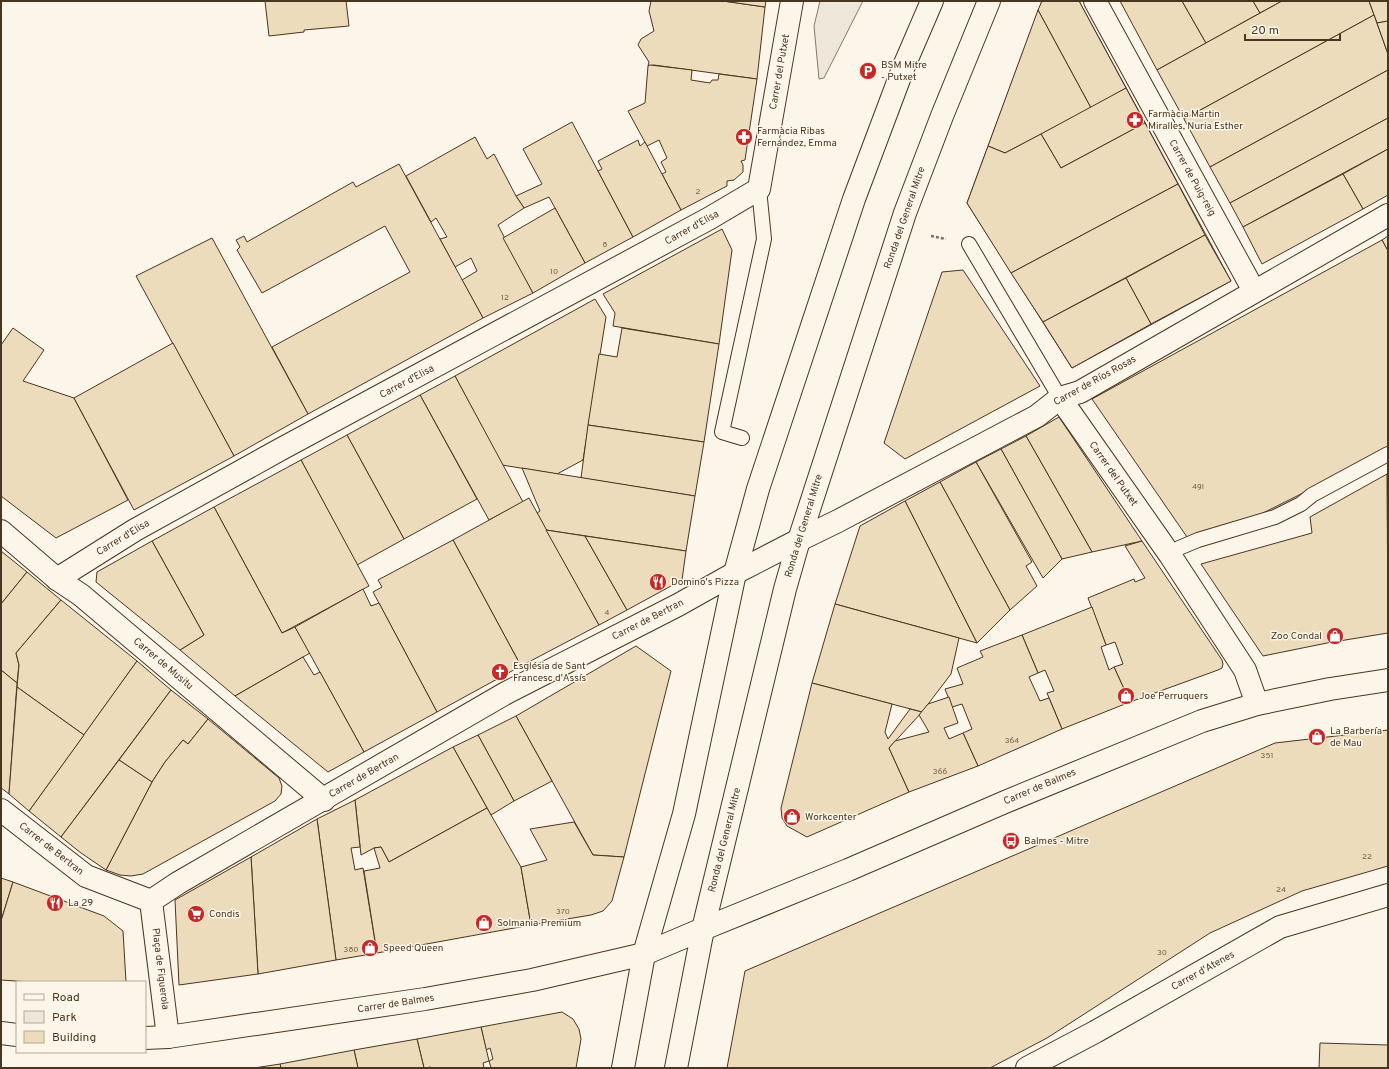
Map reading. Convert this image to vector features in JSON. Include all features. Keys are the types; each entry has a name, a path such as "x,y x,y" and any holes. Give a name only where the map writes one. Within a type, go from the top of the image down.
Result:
{"street":[{"name":"Carrer del Putxet","path":"759,189 792,1"},
{"path":"623,1068 644,954 684,814 735,573 758,489 854,199 904,66 932,1"},
{"name":"Ronda del General Mitre","path":"676,1068 703,929 783,596 799,540 905,213 942,116 989,1"},
{"name":"Carrer de Puig-reig","path":"1095,1 1254,291"},
{"name":"Carrer d'Elisa","path":"57,579 135,530 710,218 759,189"},
{"name":"Carrer de Ríos Rosas","path":"735,573 838,522 1037,416 1060,398 1080,392 1388,215"},
{"name":"Carrer del Putxet","path":"1060,398 1170,555 1245,670 1257,704"},
{"name":"Carrer de Musitu","path":"1,531 57,579 81,595 324,800"},
{"name":"Carrer de Bertran","path":"1,810 86,876 151,901 506,694 678,605 735,573"},
{"name":"Carrer de Balmes","path":"146,1038 168,1037 425,999 532,980 644,954 848,870 1005,802 1202,720 1257,704 1330,689 1388,680"},
{"name":"Carrer d'Atenes","path":"1026,1068 1095,1032 1280,927 1388,895"},
{"name":"Plaça de Figuerola","path":"151,901 168,1037"},
{"path":"1,1033 16,1036"}],"lane":[{"path":"742,438 722,432 764,239 759,189"},
{"name":"Carrer del Putxet","path":"969,244 1060,398"},
{"path":"1170,555 1179,548 1198,540 1275,517 1388,454"}],"green space":[{"path":"820,1 863,1 824,78 819,79 814,26"}],"building":[{"path":"265,1 346,1 349,26 304,30 304,32 269,36"},
{"path":"651,1 723,1 765,7 757,79 654,65 648,66 649,62 638,45 641,39 654,31 649,11"},
{"path":"723,1 766,1 765,7"},
{"path":"1042,1 1079,1 1231,281 1072,368 967,203"},
{"path":"1042,1 1079,1 1126,88 1091,108 1038,10"},
{"path":"1120,1 1182,1 1206,43 1157,70"},
{"path":"1182,1 1253,1 1260,13 1206,43"},
{"path":"1253,1 1282,1 1260,13"},
{"path":"1282,1 1369,1 1374,15 1184,119 1157,70"},
{"path":"1369,1 1388,1 1388,21 1377,23"},
{"path":"1038,10 1091,108 1005,153 988,146"},
{"path":"1374,15 1388,54 1388,70 1210,167 1184,119"},
{"path":"1388,21 1388,54 1377,23"},
{"path":"648,66 692,70 691,80 710,83 712,80 718,80 719,74 757,79 745,160 741,161 743,165 743,172 734,180 727,181 727,186 681,210 662,174 666,172 661,162 667,158 659,140 647,146 628,111 645,103"},
{"path":"1388,70 1388,118 1230,203 1210,167"},
{"path":"1126,88 1145,123 1061,168 1041,134"},
{"path":"1388,118 1388,149 1243,227 1230,203"},
{"path":"572,122 633,237 585,263 549,197 524,208 516,196 542,184 523,149"},
{"path":"1145,123 1178,184 1011,273 967,203 988,146 1005,153 1041,134 1061,168"},
{"path":"475,137 487,159 494,154 524,208 498,225 533,293 483,318 462,280 477,271 471,258 455,267 440,239 447,237 436,218 431,222 406,176"},
{"path":"638,140 640,146 645,142 681,210 633,237 598,171 602,169 598,161"},
{"path":"1388,149 1388,195 1363,209 1343,174"},
{"path":"399,164 483,318 308,414 272,347 410,272 385,226 262,293 237,250 240,247 236,240 244,236 247,242 353,182 356,187"},
{"path":"1343,174 1363,209 1262,264 1243,227"},
{"path":"1178,184 1205,235 1043,322 1011,273"},
{"path":"555,208 585,263 533,293 503,238"},
{"path":"722,229 732,250 719,344 613,326 615,313 603,294"},
{"path":"1205,235 1231,281 1151,324 1126,278"},
{"path":"1388,236 1388,251 1382,240"},
{"path":"212,238 308,414 234,456 136,276"},
{"path":"1382,240 1388,251 1388,447 1313,488 1251,519 1187,537 1092,399"},
{"path":"963,270 1040,386 905,459 884,443 942,272"},
{"path":"1126,278 1151,324 1072,368 1043,322"},
{"path":"595,299 606,317 583,460 557,474 502,465 455,376"},
{"path":"13,328 44,350 23,381 74,398 128,500 56,538 1,496 1,345"},
{"path":"622,328 719,344 704,442 588,425 599,354 617,357"},
{"path":"173,343 234,456 134,510 74,398"},
{"path":"455,376 523,502 489,520 420,395"},
{"path":"420,395 477,499 404,539 347,435"},
{"path":"1059,417 1142,541 1092,552 1026,436"},
{"path":"588,425 704,442 695,496 581,478"},
{"path":"347,435 404,539 357,565 301,460"},
{"path":"1026,436 1092,552 1062,559 1001,449"},
{"path":"1001,449 1062,559 1043,578 976,462"},
{"path":"301,460 369,586 282,633 214,507"},
{"path":"976,462 1032,562 1026,566 1037,586 1010,610 940,482"},
{"path":"522,468 695,496 686,551 546,530 537,513 540,511"},
{"path":"1387,474 1388,633 1327,643 1263,656 1201,564 1312,533 1310,517"},
{"path":"940,482 1010,610 977,643 905,501"},
{"path":"529,498 599,625 521,666 453,540"},
{"path":"905,501 977,643 835,604 860,526"},
{"path":"214,507 282,633 295,627 310,653 235,696 180,650 204,635 152,541"},
{"path":"546,530 585,536 627,610 599,625"},
{"path":"585,536 686,551 682,580 627,610"},
{"path":"453,540 521,666 437,712 373,592 382,587 378,580"},
{"path":"152,541 204,635 180,650 96,582 97,572"},
{"path":"1142,541 1222,660 1223,664 1222,668 1218,670 1130,702 1114,667 1123,664 1115,642 1106,645 1088,598 1134,579 1135,582 1145,578 1125,546"},
{"path":"1,551 27,572 1,604"},
{"path":"27,572 61,600 16,653 19,665 17,683 1,670 1,604"},
{"path":"363,589 371,606 379,603 437,712 364,752 295,627"},
{"path":"61,600 137,661 84,735 17,687 19,665 16,653"},
{"path":"835,604 959,638 951,674 922,712 812,683"},
{"path":"1092,607 1106,645 1101,647 1109,670 1114,667 1130,702 1062,729 1047,693 1054,691 1045,670 1038,673 1022,635"},
{"path":"1022,635 1038,673 1029,677 1040,701 1049,698 1062,729 978,766 963,733 972,729 962,704 952,707 945,689 963,684 957,668 983,657 980,651"},
{"path":"636,646 671,671 624,857 593,855 516,716"},
{"path":"303,657 314,675 320,672 364,752 328,772 235,696"},
{"path":"137,661 171,690 61,837 29,811"},
{"path":"1,670 17,683 9,794 1,788"},
{"path":"812,683 892,704 885,732 888,739 910,709 922,712 889,748 909,792 807,837 787,826 782,818 781,808"},
{"path":"17,687 84,735 29,811 9,794"},
{"path":"171,690 208,719 188,744 183,740 165,762 152,782 119,760"},
{"path":"949,697 958,723 944,728 949,739 963,733 978,766 909,792 889,748 895,741 929,732 919,715 928,704"},
{"path":"516,716 552,781 514,801 478,735"},
{"path":"208,719 279,778 282,786 281,794 275,801 143,874 131,876 120,875 106,870 152,782 165,762 183,740 188,744"},
{"path":"1388,730 1388,866 1302,891 1210,933 1047,1038 990,1068 727,1068 745,971 1275,743"},
{"path":"478,735 514,801 491,815 453,747"},
{"path":"453,747 487,808 389,862 381,847 374,848 361,855 355,800"},
{"path":"119,760 152,782 106,870 61,837"},
{"path":"355,800 360,847 351,848 355,870 363,868 377,953 336,960 317,819"},
{"path":"487,808 521,867 531,925 377,953 364,871 380,868 374,848 381,847 389,862"},
{"path":"317,819 336,960 258,974 251,857"},
{"path":"574,822 593,855 624,857 612,901 603,911 591,915 531,925 521,867 547,860 530,829"},
{"path":"251,857 258,974 179,985 175,900"},
{"path":"1,878 13,882 1,921"},
{"path":"13,882 104,916 123,931 126,981 1,980 1,921"},
{"path":"562,1012 573,1019 579,1029 581,1039 576,1068 491,1068 489,1061 493,1059 490,1048 486,1050 481,1027"},
{"path":"481,1027 489,1061 483,1063 484,1068 424,1068 417,1039"},
{"path":"417,1039 424,1068 358,1068 354,1050"},
{"path":"1320,1043 1388,1045 1388,1068 1319,1068"},
{"path":"354,1050 358,1068 281,1068 280,1064"},
{"path":"280,1064 281,1068 254,1068"}],"place":[{"name":"BSM Mitre - Putxet","path":"868,71"},
{"name":"Farmàcia Martin Miralles, Nuria Esther","path":"1135,120"},
{"name":"Farmàcia Ribas Fernández, Emma","path":"744,137"},
{"name":"Domino's Pizza","path":"658,582"},
{"name":"Zoo Condal","path":"1335,636"},
{"name":"Església de Sant Francesc d'Assís","path":"500,672"},
{"name":"Joe Perruquers","path":"1126,696"},
{"name":"La Barbería de Mau","path":"1317,737"},
{"name":"Workcenter","path":"792,817"},
{"name":"Balmes - Mitre","path":"1011,841"},
{"name":"La 29","path":"55,903"},
{"name":"Condis","path":"196,914"},
{"name":"Solmania Premium","path":"484,923"},
{"name":"Speed Queen","path":"370,948"}]}
